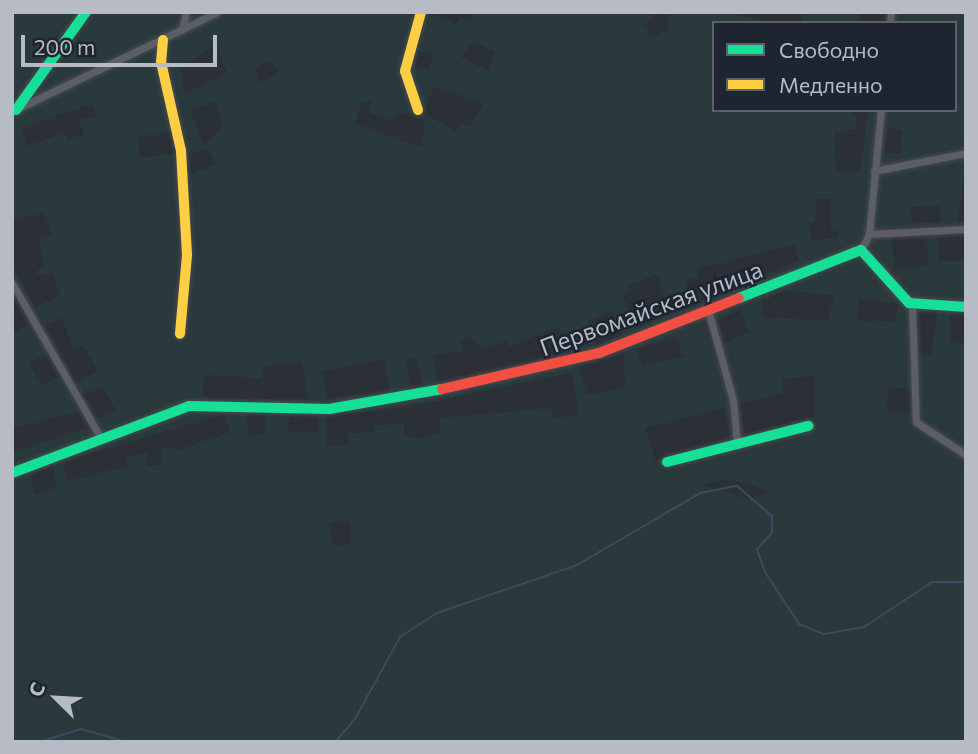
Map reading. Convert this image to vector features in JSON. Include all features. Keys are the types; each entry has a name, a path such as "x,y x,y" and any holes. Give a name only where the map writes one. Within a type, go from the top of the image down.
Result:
{"street":[{"path":"14,110 86,12"},
{"path":"182,30 186,12"},
{"path":"14,110 218,12"},
{"path":"418,110 405,71 421,12"},
{"path":"163,40 161,62 181,151 187,255 178,291 180,334"},
{"path":"881,112 869,234 861,250 912,304 916,422 966,455"},
{"path":"874,171 966,153"},
{"path":"869,234 966,229"},
{"name":"Первомайская улица","path":"12,473 70,454 99,435 189,406 329,410 457,390 599,353 861,250"},
{"path":"12,283 99,435"},
{"path":"912,304 966,307"},
{"path":"708,310 733,400 737,442"},
{"path":"667,462 808,426"}],"shaded area":[{"path":"12,12 427,12 456,24 460,17 470,21 472,12 659,12 644,25 651,38 667,30 670,12 726,12 766,21 712,21 712,112 849,112 856,117 856,129 834,133 836,171 860,172 868,112 878,112 867,228 860,243 811,269 637,337 475,385 327,407 191,403 102,430 95,419 116,411 102,386 81,395 12,278 12,263 35,307 60,296 52,274 35,274 44,263 38,239 51,234 44,212 12,220","holes":["473,41 494,51 489,71 461,57","216,45 227,72 185,93 180,68","419,51 433,54 428,70 414,65","270,61 279,73 260,83 255,68","169,74 182,151 188,254 180,338 178,290 186,255","435,87 483,103 471,126 461,122 456,132 423,112","362,101 371,102 370,113 393,120 397,112 425,121 421,147 355,124","215,102 223,127 204,146 190,109","92,104 96,116 79,120 84,135 68,141 65,132 28,146 21,128","172,131 175,153 140,158 138,137","208,148 216,165 187,175 185,156","817,199 831,199 831,229 839,230 837,237 812,241 808,224 815,222","794,244 798,260 637,327 623,296 631,292 629,286 657,274 665,299 688,292 685,280 698,276 697,269","612,311 622,336 597,344 588,321","62,318 73,348 83,346 98,371 75,383 45,326","558,327 570,352 438,386 433,355 463,351 460,339 470,336 481,349 507,341 509,347","416,357 423,388 411,390 406,359","384,360 390,392 327,398 322,371","302,362 308,399 210,399 202,393 205,375 262,379 263,366"]},
{"path":"802,12 860,12 859,21 801,21"},
{"path":"894,12 966,12 966,151 879,168 885,112 957,112 957,21 893,21","holes":["888,128 902,130 900,154 885,153"]},
{"path":"966,155 958,222 966,224 874,228 879,172","holes":["939,206 940,223 911,221 911,207"]},
{"path":"966,232 938,235 938,261 966,261 966,305 914,303 870,257 870,241 882,236","holes":["926,235 929,266 895,269 891,238"]},
{"path":"855,257 910,305 918,428 966,456 966,742 12,742 12,474 192,407 325,412 428,398 702,317 732,406 735,435 731,440 728,443 737,444 733,390 713,313","holes":["786,291 834,295 828,320 762,317 762,301","859,298 898,304 895,322 857,320","740,310 749,332 724,343 717,320","675,338 684,357 642,366 637,349","623,353 625,387 587,395 580,367","572,373 579,414 553,419 551,408 440,418 440,432 418,438 404,437 404,424 374,425 374,432 348,433 348,446 326,446 327,416 413,406","815,376 814,417 745,435 738,404 784,393 782,379","910,388 911,413 887,412 888,389","725,408 731,440 656,461 645,428","247,412 266,412 264,434 248,437","290,413 318,416 319,432 287,432","224,414 230,432 181,449 161,447 163,465 147,466 148,452 126,457 128,466 68,481 63,462","53,466 56,489 34,494 31,473","725,479 749,484 768,493 748,499 701,485","350,521 351,544 332,545 331,522"]},
{"path":"12,286 53,362 48,353 30,363 40,385 61,376 92,434 71,449 12,468 12,453 88,427 79,411 12,428 12,328 15,332 30,324"},
{"path":"914,305 966,310 950,314 949,342 966,343 966,453 917,421","holes":["937,312 931,355 918,356 917,313"]}],"waterway":[{"path":"335,742 355,719 400,637 437,613 577,565 700,493 737,486 772,516 772,533 757,549 765,572 799,624 824,634 864,627 932,582 966,582"},
{"path":"39,742 81,729 126,742"}],"traffic: fast":[{"path":"16,110 86,12"},
{"path":"739,298 861,250 909,303 966,307"},
{"path":"12,473 189,406 329,409 442,389"},
{"path":"667,462 808,426"}],"traffic: slow":[{"path":"418,110 405,71 421,12"},
{"path":"163,40 161,62 181,151 187,255 180,334"}],"traffic: jam":[{"path":"442,389 599,353 739,298"}]}
